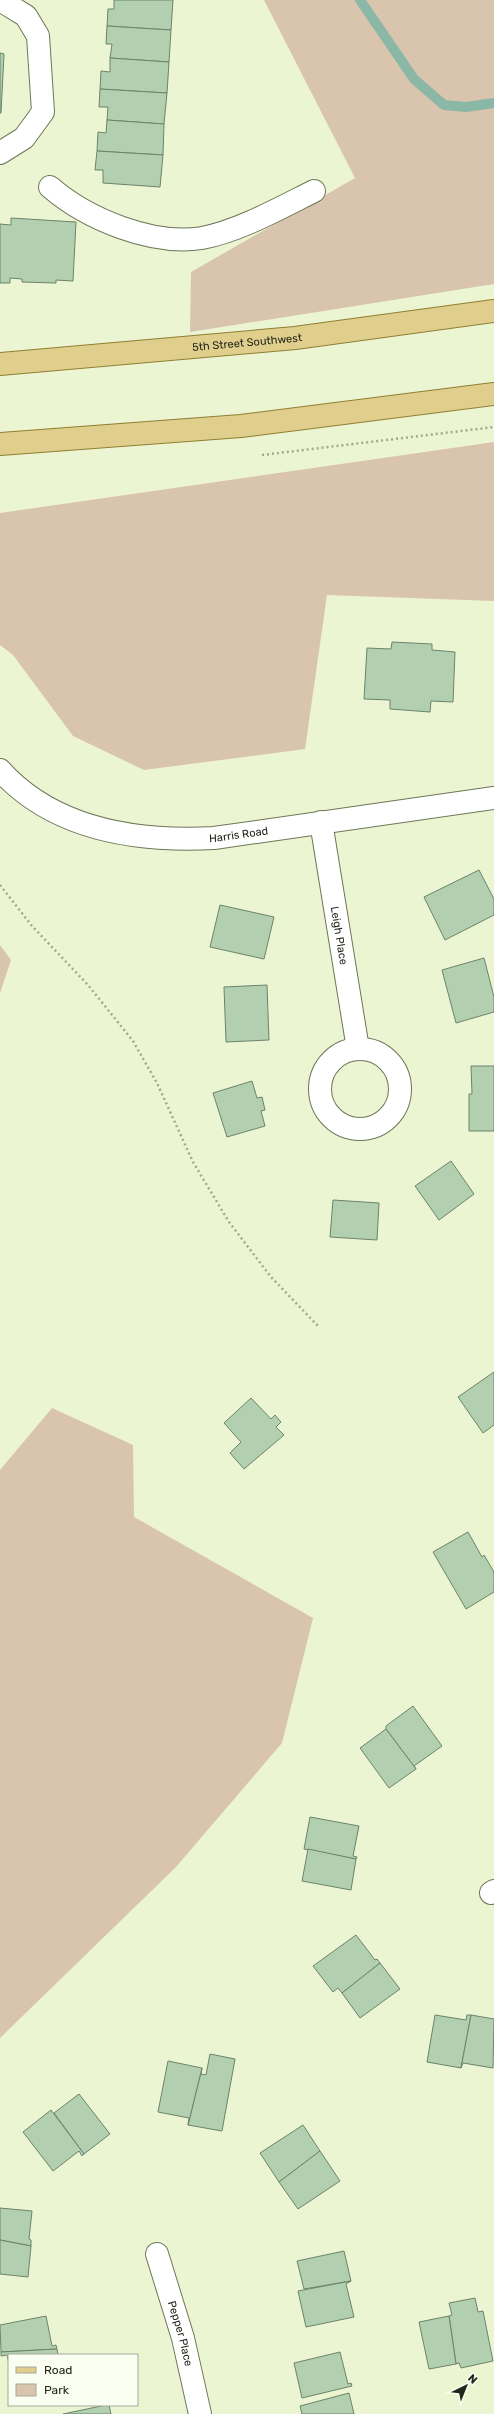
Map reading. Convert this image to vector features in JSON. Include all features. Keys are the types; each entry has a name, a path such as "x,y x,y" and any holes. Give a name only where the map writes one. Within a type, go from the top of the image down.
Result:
{"main road":[{"name":"5th Street Southwest","path":"0,364 43,359 295,338 494,311"},
{"path":"0,360 43,359"},
{"path":"0,444 241,426 494,394"}],"street":[{"path":"0,0 26,16 38,36 43,112 24,138 0,153"},
{"path":"50,187 65,200 126,229 165,239 202,238 256,220 314,191"},
{"name":"Harris Road","path":"0,770 37,803 76,822 129,836 176,840 214,838 494,798"},
{"name":"Leigh Place","path":"321,822 358,1049"},
{"name":"Pepper Place","path":"157,2254 184,2338 200,2414"}],"path":[{"path":"0,885 32,926 88,985 133,1041 157,1083 193,1162 229,1222 271,1277 319,1327"}],"green space":[{"path":"264,0 494,0 494,284 190,332 191,272 355,178"},
{"path":"494,442 494,601 327,595 305,749 144,770 73,736 13,655 0,645 0,513"},
{"path":"0,945 11,960 0,993"},
{"path":"52,1408 133,1445 134,1517 313,1618 282,1743 176,1867 0,2038 0,1470"}],"building":[{"path":"114,0 173,0 171,30 107,26 108,9 114,9"},
{"path":"107,26 171,30 169,62 110,58 112,44 106,44"},
{"path":"0,53 4,54 1,113 0,113"},
{"path":"110,58 169,62 167,93 100,89 101,71 110,72"},
{"path":"100,89 167,93 164,124 107,120 108,107 99,107"},
{"path":"107,120 164,124 163,155 97,151 98,132 106,133"},
{"path":"97,151 163,155 160,187 103,183 103,170 95,170"},
{"path":"11,218 76,222 73,281 56,280 56,283 22,282 22,279 10,278 10,283 0,283 0,224 11,225"},
{"path":"392,642 432,644 432,650 455,652 453,702 431,701 430,712 390,709 390,700 364,699 367,648 391,649"},
{"path":"479,870 494,899 494,915 445,940 424,897"},
{"path":"220,905 274,917 264,959 210,947"},
{"path":"484,958 494,997 494,1012 456,1023 442,970"},
{"path":"267,985 269,1040 226,1042 224,987"},
{"path":"471,1066 494,1066 494,1131 469,1131 469,1094 472,1094"},
{"path":"252,1081 257,1098 262,1097 265,1110 261,1111 265,1126 227,1137 213,1093"},
{"path":"451,1161 474,1194 439,1220 415,1186"},
{"path":"333,1200 379,1203 377,1240 330,1237"},
{"path":"494,1372 494,1425 483,1433 458,1397"},
{"path":"251,1398 271,1419 275,1415 281,1422 276,1427 284,1435 244,1469 230,1453 241,1442 224,1423"},
{"path":"468,1532 482,1557 484,1555 494,1572 494,1592 466,1609 433,1552"},
{"path":"413,1706 442,1746 414,1766 416,1769 386,1729 386,1726"},
{"path":"386,1729 416,1769 389,1788 360,1748"},
{"path":"310,1817 359,1826 353,1856 357,1857 356,1859 304,1849"},
{"path":"308,1849 356,1859 351,1890 302,1881"},
{"path":"356,1935 375,1960 377,1959 380,1963 342,1993 338,1988 333,1992 313,1966"},
{"path":"380,1963 400,1989 360,2018 342,1993"},
{"path":"435,2015 466,2020 467,2015 471,2015 461,2068 427,2062"},
{"path":"471,2015 494,2019 493,2068 463,2063 461,2068"},
{"path":"210,2054 235,2059 222,2131 188,2125 202,2068 201,2074 206,2075"},
{"path":"168,2061 202,2068 188,2125 189,2118 158,2112"},
{"path":"79,2094 110,2134 84,2154 54,2113"},
{"path":"51,2110 84,2154 82,2156 79,2151 53,2171 23,2132"},
{"path":"303,2125 320,2151 279,2182 260,2153"},
{"path":"320,2151 340,2181 298,2209 279,2182"},
{"path":"0,2208 32,2211 29,2239 31,2240 31,2246 0,2240"},
{"path":"0,2240 31,2246 28,2277 0,2274"},
{"path":"344,2251 351,2281 304,2289 297,2261"},
{"path":"351,2281 346,2284 354,2317 306,2327 298,2291"},
{"path":"475,2298 478,2312 483,2311 493,2361 461,2368 459,2363 456,2364 449,2316 452,2315 449,2303"},
{"path":"46,2316 52,2346 56,2345 57,2349 1,2352 0,2325"},
{"path":"449,2316 456,2364 429,2369 419,2322"},
{"path":"57,2349 58,2354 8,2354 8,2360 7,2355 1,2356 1,2352"},
{"path":"340,2352 348,2384 351,2383 352,2386 302,2398 294,2363"},
{"path":"349,2393 354,2414 302,2414 300,2406"},
{"path":"101,2406 109,2406 111,2414 63,2414"}],"waterway":[{"path":"360,0 414,79 444,105 466,107 494,103"}]}
